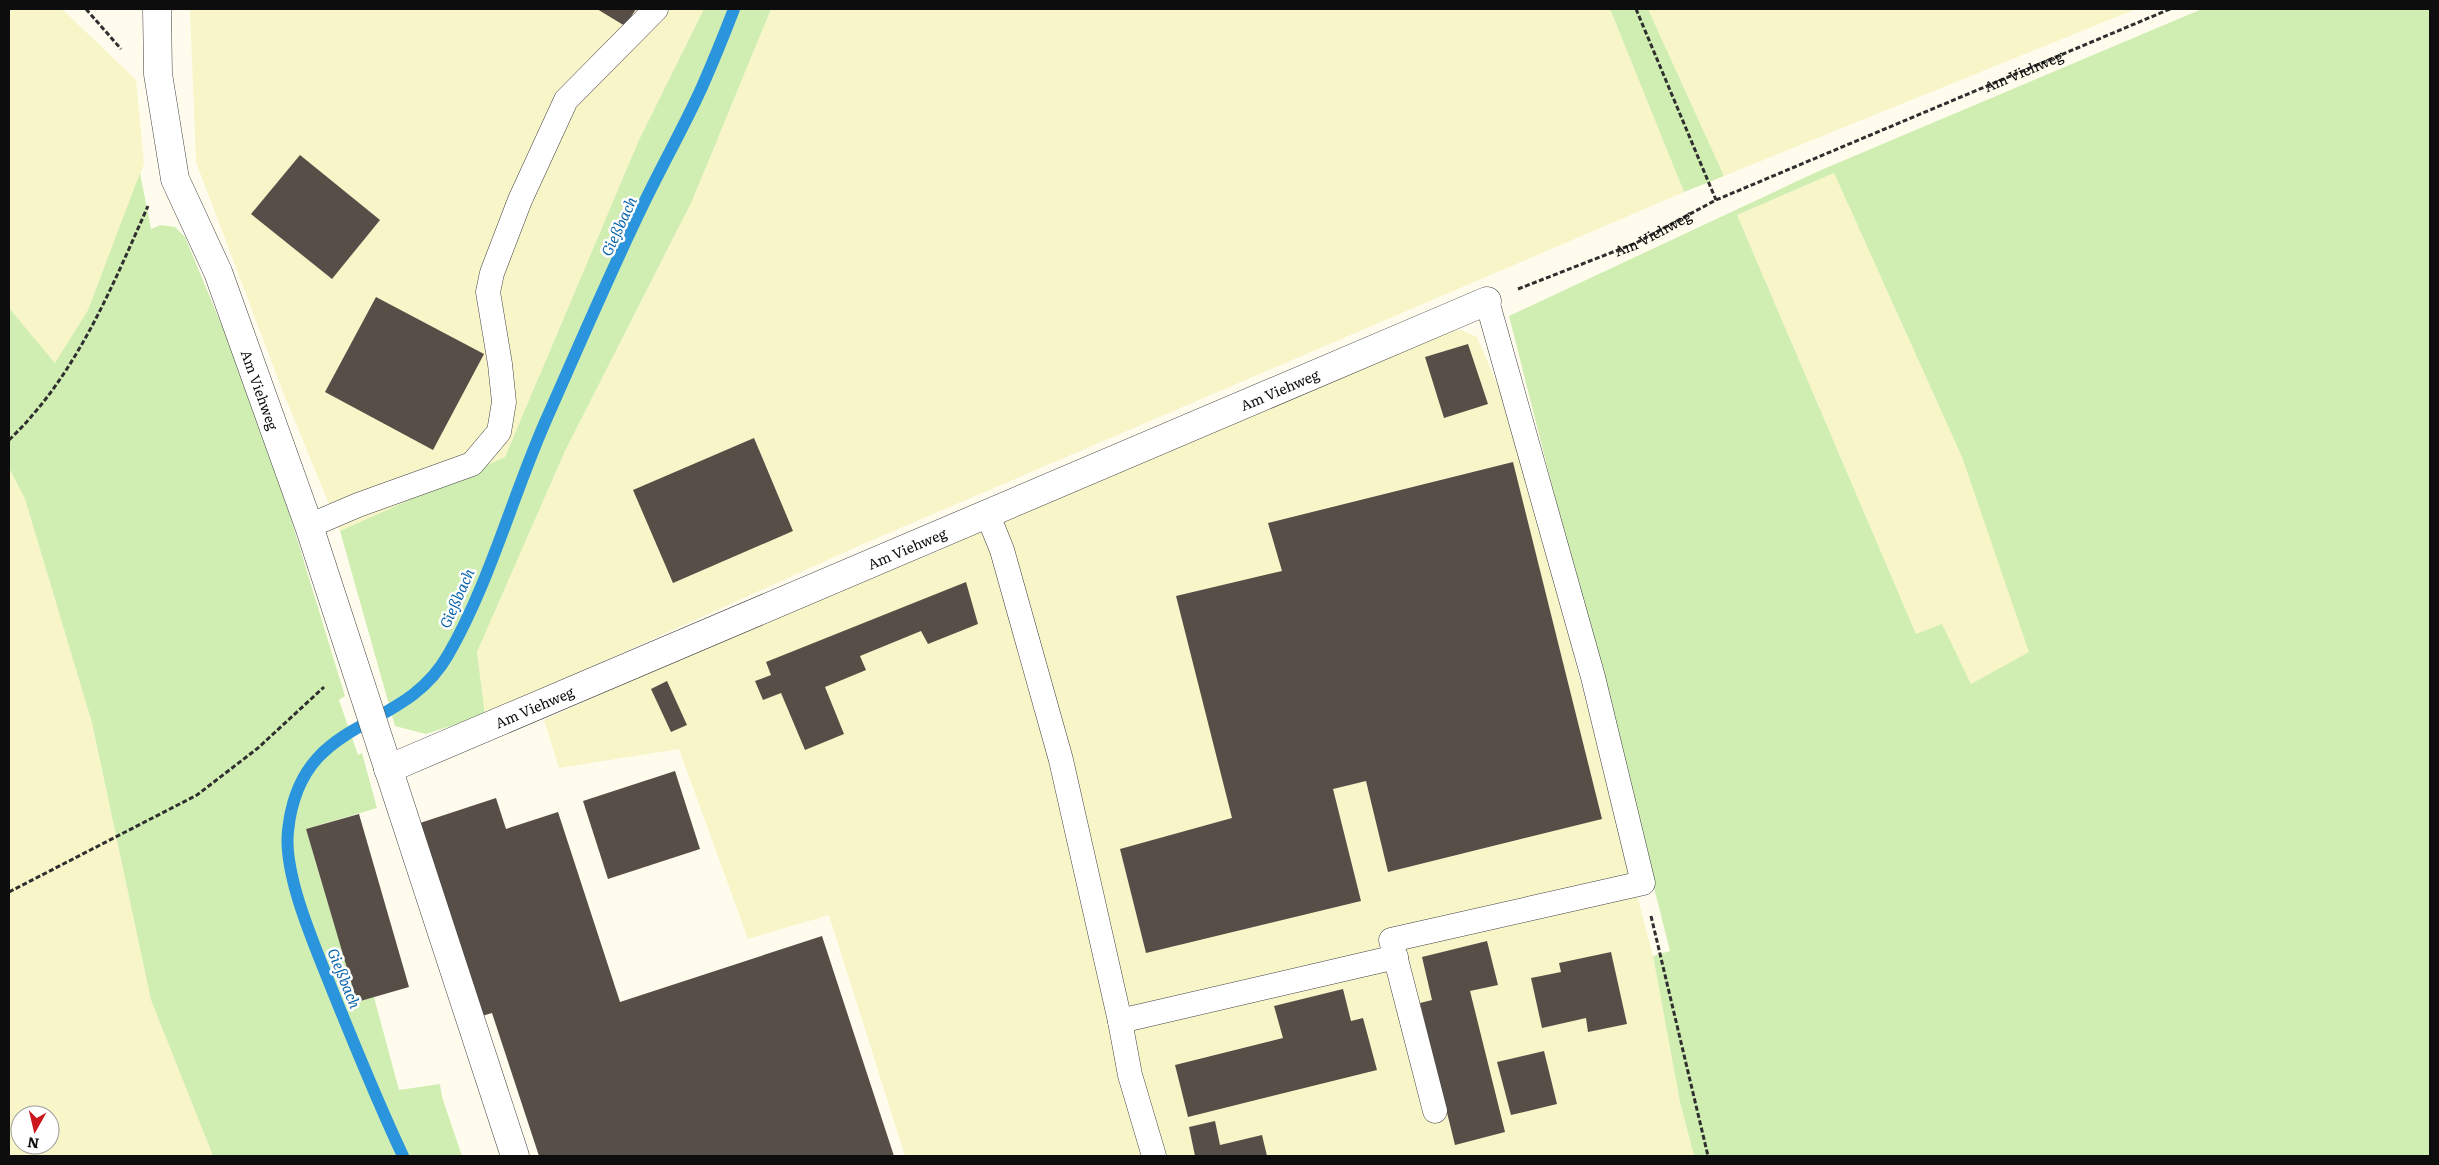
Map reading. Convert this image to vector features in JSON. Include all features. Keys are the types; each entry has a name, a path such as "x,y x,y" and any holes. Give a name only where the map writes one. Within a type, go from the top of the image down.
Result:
{"street":[{"name":"Am Viehweg","path":"158,9 158,74 175,180 218,272 309,526 515,1156"},
{"name":"Am Viehweg","path":"388,769 1487,301"}],"lane":[{"path":"309,526 358,505 472,464 499,432 504,402 500,364 488,292 492,273 520,200 566,100 656,9"},
{"path":"1435,1111 1391,940 1643,884 1593,677 1487,301"},
{"path":"987,513 1002,550 1061,760 1120,1021 1130,1075 1154,1156"},
{"path":"1120,1021 1396,957"}],"path":[{"path":"1636,9 1716,200"},
{"name":"Am Viehweg","path":"1487,301 1636,242 1716,200 2170,9"},
{"path":"9,440 26,424 68,367 102,310 152,197 175,180"},
{"path":"9,892 197,795 258,748 326,685 361,684"},
{"path":"1643,884 1708,1156"}],"shaded area":[{"path":"9,9 62,9 136,80 144,164 88,310 55,363 9,308"},
{"path":"190,9 704,9 639,140 505,457 340,531 283,392 196,162"},
{"path":"771,9 1610,9 1684,192 854,548 485,715 477,652 565,451 692,201"},
{"path":"1648,9 2136,9 1724,176"},
{"path":"1834,173 1962,457 2030,652 1971,684 1942,625 1916,634 1737,215"},
{"path":"1461,330 1477,337 1510,414 1653,956 1680,1102 1694,1156 905,1156 829,915 748,939 679,749 559,768 544,720 786,610 939,551 1048,496 1435,333"},
{"path":"9,468 25,499 92,723 151,1000 213,1156 9,1156"}],"green space":[{"path":"704,9 771,9 692,201 565,451 477,652 485,715 426,734 395,726 340,531 505,457 639,140"},
{"path":"1610,9 1648,9 1724,176 1684,192"},
{"path":"2202,9 2430,9 2430,1156 1694,1156 1680,1102 1653,956 1670,951 1509,316 1821,170","holes":["1834,173 1962,457 2029,652 1971,684 1942,624 1916,634 1737,215"]},
{"path":"140,173 151,229 161,225 175,227 185,237 236,360 272,457 345,696 339,700 358,755 362,753 377,808 306,829 357,1001 374,997 399,1090 440,1084 442,1097 462,1156 213,1156 151,1000 92,723 25,499 9,468 9,308 55,363 88,310"}],"building":[{"path":"597,9 636,9 625,26"},
{"path":"300,155 380,220 332,279 251,214"},
{"path":"376,297 484,354 433,450 325,392"},
{"path":"1468,344 1488,404 1444,418 1425,357"},
{"path":"754,438 793,531 673,583 633,490"},
{"path":"1513,462 1602,819 1388,872 1366,781 1333,789 1361,901 1146,953 1120,849 1232,818 1176,596 1282,571 1268,523"},
{"path":"966,582 978,624 928,644 921,631 860,656 866,670 825,687 844,734 805,750 781,693 763,700 755,681 771,675 766,662"},
{"path":"667,681 687,725 671,732 651,689"},
{"path":"675,771 700,849 608,879 583,801"},
{"path":"496,798 506,829 558,812 620,1002 822,936 894,1156 539,1156 492,1013 482,1016 420,823"},
{"path":"359,814 409,987 357,1002 306,829"},
{"path":"1487,941 1498,985 1470,991 1505,1132 1455,1145 1420,1003 1432,1000 1422,957"},
{"path":"1611,952 1627,1024 1588,1032 1586,1018 1542,1028 1531,978 1561,972 1559,963"},
{"path":"1343,989 1351,1021 1363,1018 1377,1070 1188,1117 1175,1065 1283,1038 1274,1006"},
{"path":"1544,1051 1557,1104 1511,1115 1497,1062"},
{"path":"1215,1121 1220,1145 1262,1135 1267,1156 1195,1156 1189,1127"}],"waterway":[{"name":"Gießbach","path":"403,1156 331,987 295,889 290,868 288,831 296,793 312,765 332,745 355,729 405,700 428,681 448,655 476,598 546,420 618,258 702,87 734,9"}]}
